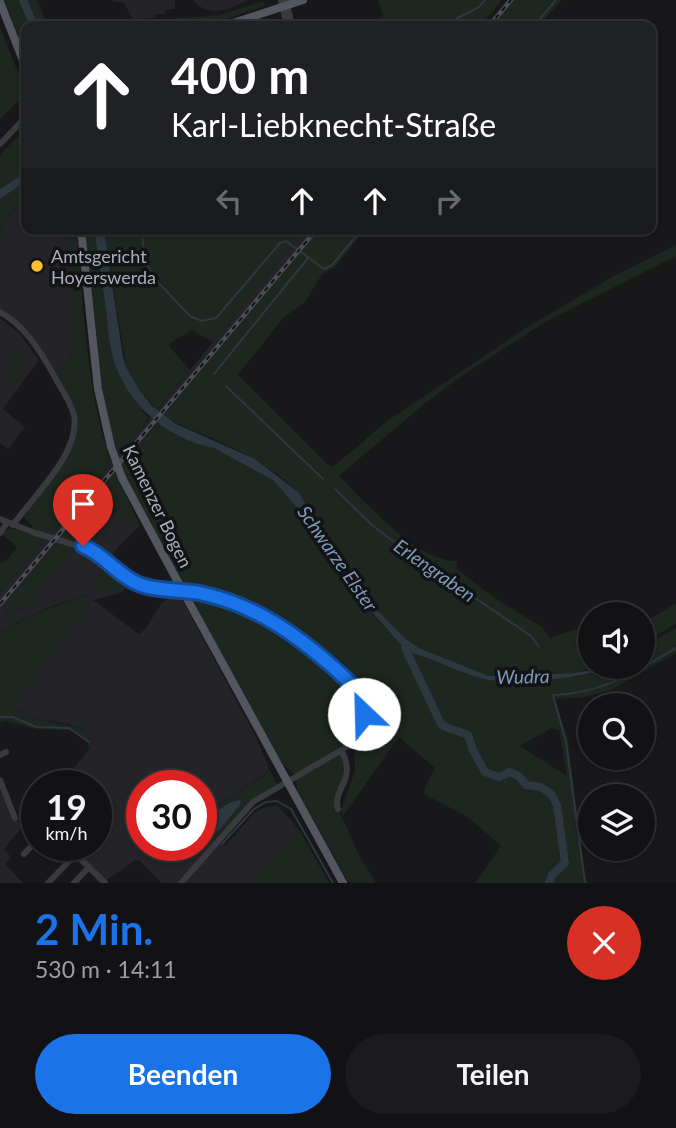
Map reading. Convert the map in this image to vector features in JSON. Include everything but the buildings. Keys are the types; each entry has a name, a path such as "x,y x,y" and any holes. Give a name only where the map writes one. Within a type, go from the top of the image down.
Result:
{"main road":[{"path":"237,21 284,3 303,0"},
{"path":"0,2 21,55"},
{"name":"Kamenzer Bogen","path":"82,235 98,389 111,447 122,478 343,883"}],"street":[{"path":"284,3 289,21"},
{"path":"0,144 21,122"},
{"path":"0,312 20,327 40,351 69,402 74,422 74,435 68,451 0,533"},
{"path":"0,519 89,549 133,581 153,587 206,591 246,607 281,625 354,686 364,705 363,725 357,737 342,751 253,802 181,883"},
{"path":"338,809 338,799 348,768 342,751"},
{"path":"0,780 15,818"},
{"path":"48,883 69,861"},
{"path":"83,861 105,883"},
{"path":"74,883 89,867"}],"shaded area":[{"path":"4,0 37,0 46,21 21,21 21,43"},
{"path":"113,0 175,0 175,9 165,10 165,14 155,14 155,18 132,19 124,2"},
{"path":"193,0 248,0 229,9 214,11 202,8"},
{"path":"378,0 502,0 484,21 374,21 383,16"},
{"path":"513,0 562,0 543,21 495,21"},
{"path":"264,1 265,6 221,21 171,21 176,18 216,16"},
{"path":"0,27 21,80 21,98 0,119"},
{"path":"21,134 21,207 15,207 3,222 4,238 0,238 0,156"},
{"path":"16,207 21,207 21,235 66,235 74,302 73,349 58,380 26,329 0,309 0,238 4,238 3,222"},
{"path":"66,235 77,235 91,378 111,463 50,536 33,532 32,525 20,513 66,451 74,416 58,380 73,349 74,302"},
{"path":"86,235 95,235 113,356 144,413 150,418 118,455 107,418"},
{"path":"105,235 301,235 213,342 191,330 168,345 190,370 157,410 140,391 126,367"},
{"path":"301,235 314,235 3,608 7,617 33,603 78,545 83,546 118,509 137,529 118,547 108,562 133,581 121,593 93,600 139,634 162,603 178,592 256,737 269,769 265,774 217,806 217,770 126,770 126,861 134,861 104,882 83,861 112,861 112,770 73,770 93,742 90,734 68,724 34,718 14,707 92,600 85,601 86,595 55,605 0,632 0,593 163,403"},
{"path":"314,235 361,235 334,268 322,274 305,302 284,317 238,375 333,467 387,421 526,328 612,277 676,245 676,256 547,321 463,375 424,404 339,476 410,542 443,559 458,561 456,568 496,599 542,627 550,638 578,630 578,672 489,676 419,648 406,639 365,598 298,492 269,468 248,456 164,415"},
{"path":"0,318 19,333 39,360 3,409 25,427 8,449 0,443"},
{"path":"25,347 27,349 20,361 28,368 16,384 8,377 0,383 0,379"},
{"path":"158,423 184,438 214,448 274,481 297,508 347,581 373,615 402,646 406,655 409,652 416,654 488,680 578,676 578,679 630,679 611,690 578,693 578,698 555,699 568,740 578,819 578,861 583,861 588,883 475,883 501,846 468,817 424,794 435,768 399,737 343,816 341,810 355,771 355,752 370,728 373,715 363,685 344,663 313,640 300,636 258,610 259,607 228,595 212,594 212,590 201,591 181,586 119,468","holes":["552,728 559,730 567,776 520,746"]},
{"path":"115,472 140,525 137,529 117,509 83,546 78,545 33,603 7,617 3,608"},
{"path":"11,528 46,540 0,593 0,563 6,561 17,547 1,533"},
{"path":"105,568 125,583 122,589 105,590 89,586"},
{"path":"187,592 236,606 283,626 328,662 359,696 364,717 362,724 342,751 348,771 336,804 360,857 376,883 348,882 297,790 295,775 283,764 271,746"},
{"path":"87,595 86,601 93,599 14,707 34,718 83,729 90,734 93,742 89,749 88,743 71,730 37,729 5,721 0,723 0,632 42,611"},
{"path":"676,603 676,624 655,636 655,616"},
{"path":"676,628 676,653 655,665 655,640"},
{"path":"269,769 277,785 261,795 217,842 217,830 240,805 239,800 217,811 217,806 265,775"},
{"path":"0,780 21,824 21,828 4,849 11,857 5,864 23,883 0,883"},
{"path":"278,806 300,831 251,883 162,883 140,861 217,861 217,842 225,846 254,813 266,807"},
{"path":"300,831 329,883 251,883"}],"water":[{"name":"Wudra","path":"95,235 105,235 123,357 140,391 152,406 176,424 255,459 298,492 365,598 406,639 419,648 489,676 578,672 578,676 532,681 489,680 409,652 409,655 406,655 402,646 362,601 297,508 274,481 214,448 180,437 165,428 139,405 128,391 113,358"},
{"path":"241,801 217,831 217,811 229,803"}],"waterway":[{"name":"Schwarze Elster","path":"23,0 32,21"},
{"path":"452,21 479,7 485,0"},
{"path":"538,21 556,0"},
{"path":"0,194 21,180"},
{"path":"142,235 146,262 155,279 190,316 202,321 216,318 280,243 286,241 324,269 332,265 357,235"},
{"name":"Erlengraben","path":"214,374 308,258"},
{"name":"Erlengraben","path":"226,386 323,479"},
{"name":"Erlengraben","path":"335,489 372,525 399,546 531,636 539,647"},
{"name":"Schwarze Elster","path":"405,648 441,724 468,735 485,772 499,777 510,772 519,776 526,785 541,787 552,795 557,805 565,863 552,875 549,883"},
{"name":"Erlengraben","path":"585,883 566,742 553,695 571,694 603,686 676,648"},
{"path":"0,717 13,717 36,727 69,728 89,742"},
{"path":"222,844 254,809 266,802 277,801 291,809 333,883"}],"railway":[{"path":"493,21 511,0"},
{"path":"0,604 312,235"}],"place":[{"name":"Amtsgericht Hoyerswerda","path":"37,266"}],"route":[{"path":"83,546 141,585 199,593 229,601 281,625 300,638 354,686 364,705 364,714"}]}
